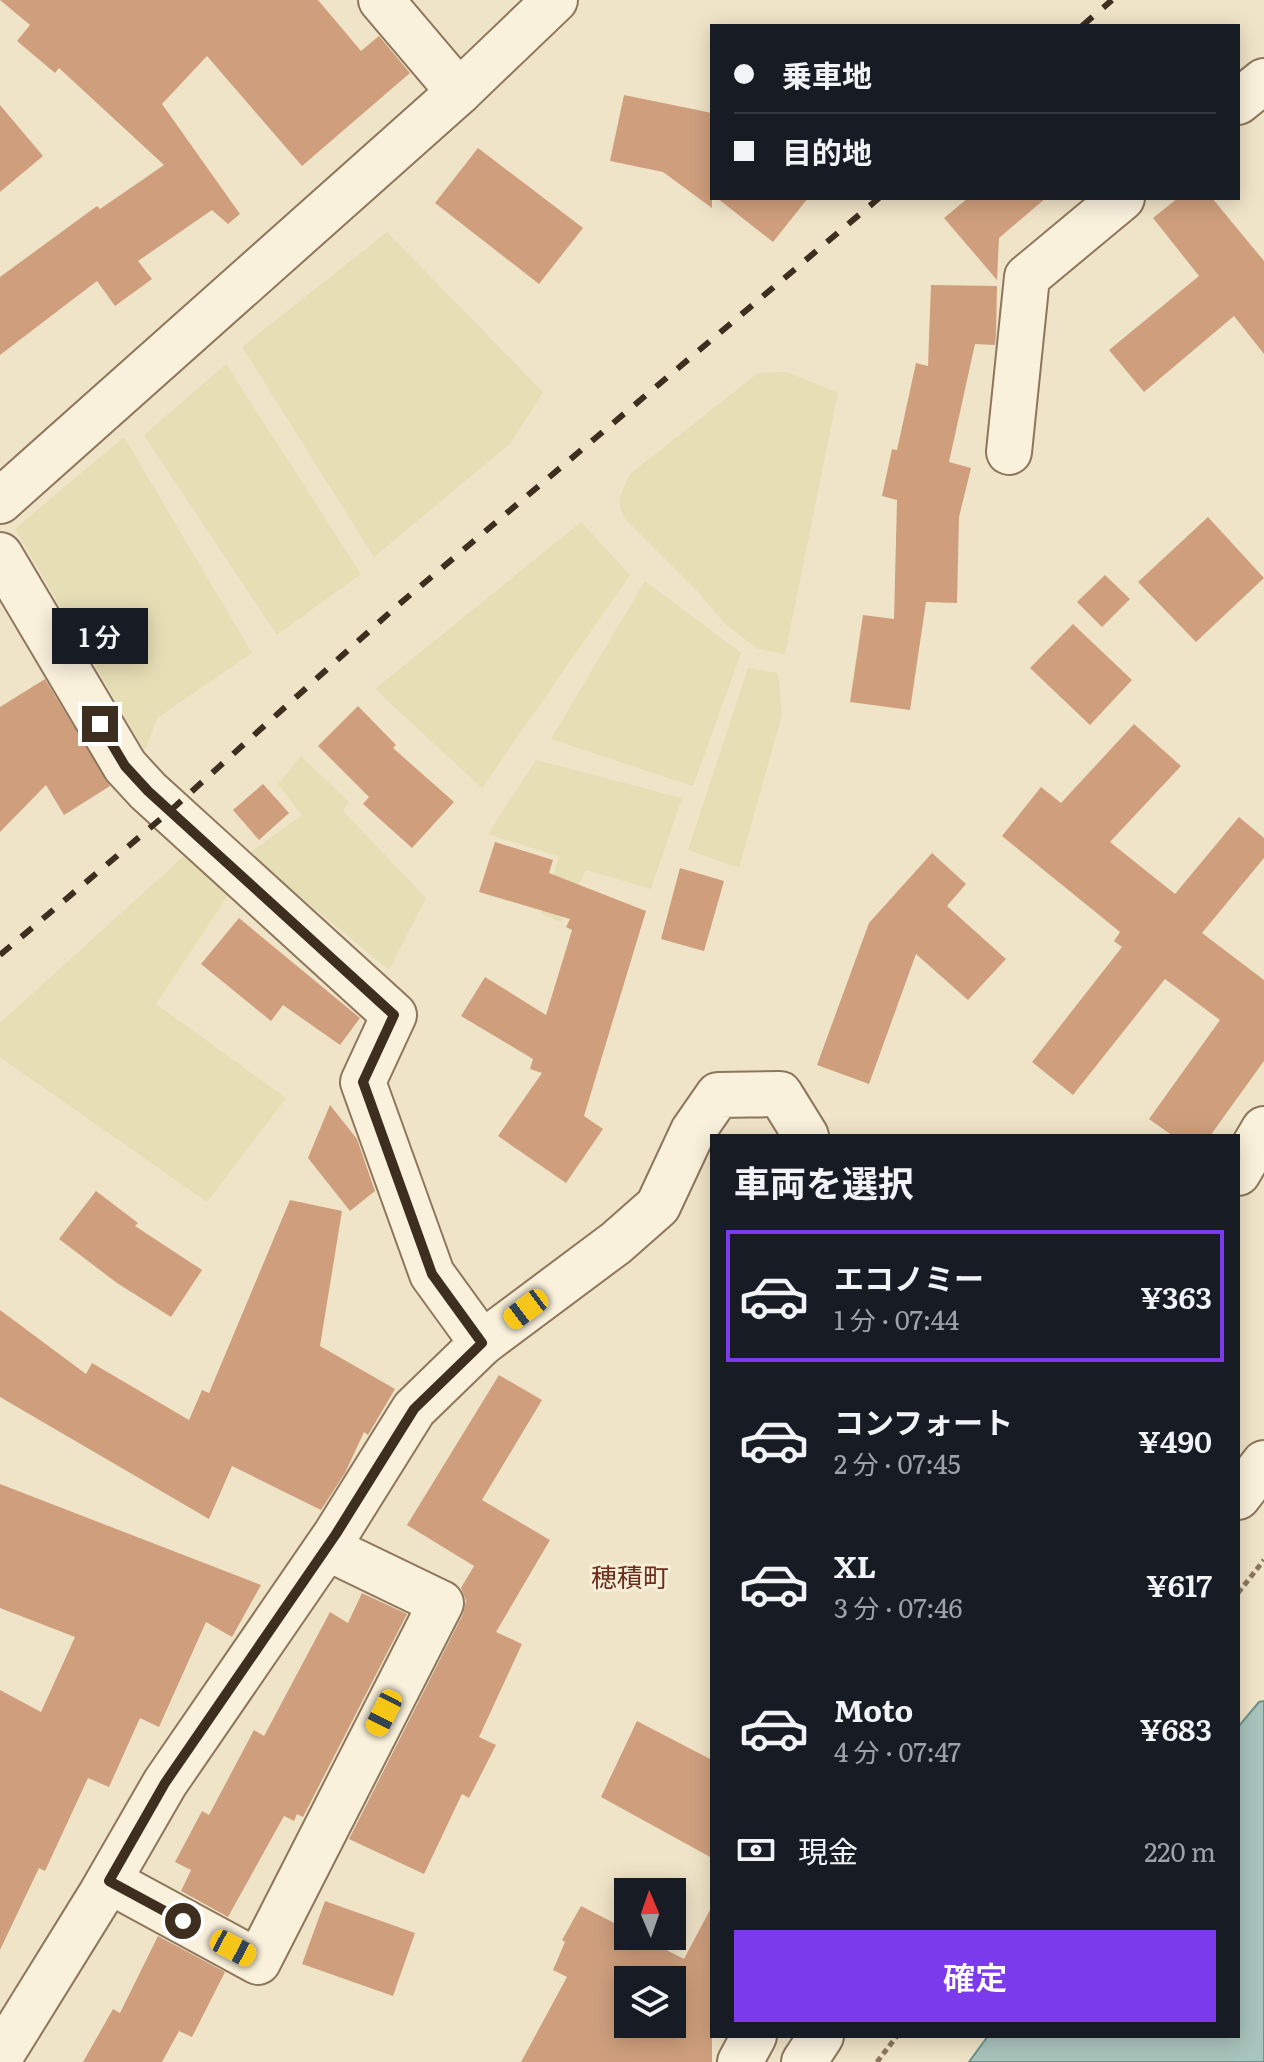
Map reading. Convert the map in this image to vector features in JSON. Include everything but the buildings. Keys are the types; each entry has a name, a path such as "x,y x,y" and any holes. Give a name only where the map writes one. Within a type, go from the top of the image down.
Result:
{"street":[{"path":"381,0 459,92"},
{"path":"0,501 459,92 555,0"},
{"path":"1240,100 1264,81"},
{"path":"1009,452 1027,277 1120,200"},
{"path":"0,555 125,766 170,811 394,1015 363,1082 432,1274 482,1343"},
{"path":"0,2057 109,1881 165,1783 327,1548 414,1409 482,1343 616,1243 658,1206 693,1131 718,1095 780,1094 805,1134"},
{"path":"1240,1170 1264,1129"},
{"path":"1240,1494 1264,1463"},
{"path":"109,1881 258,1962 441,1603 327,1548"},
{"path":"740,2062 753,2038"},
{"path":"804,2062 820,2038"}],"path":[{"path":"1240,1590 1264,1560"},
{"path":"877,2062 895,2038"}],"shaded area":[{"path":"387,232 543,392 511,443 374,557 242,347"},
{"path":"226,364 361,574 277,635 144,435"},
{"path":"787,372 838,393 785,654 758,649 725,624 699,593 623,517 619,499 630,474 758,373"},
{"path":"124,437 252,653 157,718 145,751 15,529"},
{"path":"581,522 630,575 482,788 375,689"},
{"path":"645,581 741,653 693,786 551,739"},
{"path":"748,668 778,673 782,715 739,868 688,850"},
{"path":"301,756 349,802 343,811 426,898 389,970 248,854 302,815 278,784"},
{"path":"536,760 682,798 651,889 586,870 561,922 541,914 559,857 488,834"},
{"path":"184,856 233,888 156,1004 286,1098 207,1202 0,1057 0,1023"}],"water":[{"path":"1264,1701 1264,2062 969,2062 987,2038 1240,2038 1240,1725 1259,1702"}],"railway":[{"path":"1084,24 1112,0"},
{"path":"0,955 170,811 397,606 877,200"}],"district":[{"name":"穂積町","path":"630,1578"}],"route":[{"path":"100,724 125,766 148,791 394,1015 363,1082 432,1274 482,1343 414,1409 336,1534 165,1783 109,1881 183,1921"}]}
